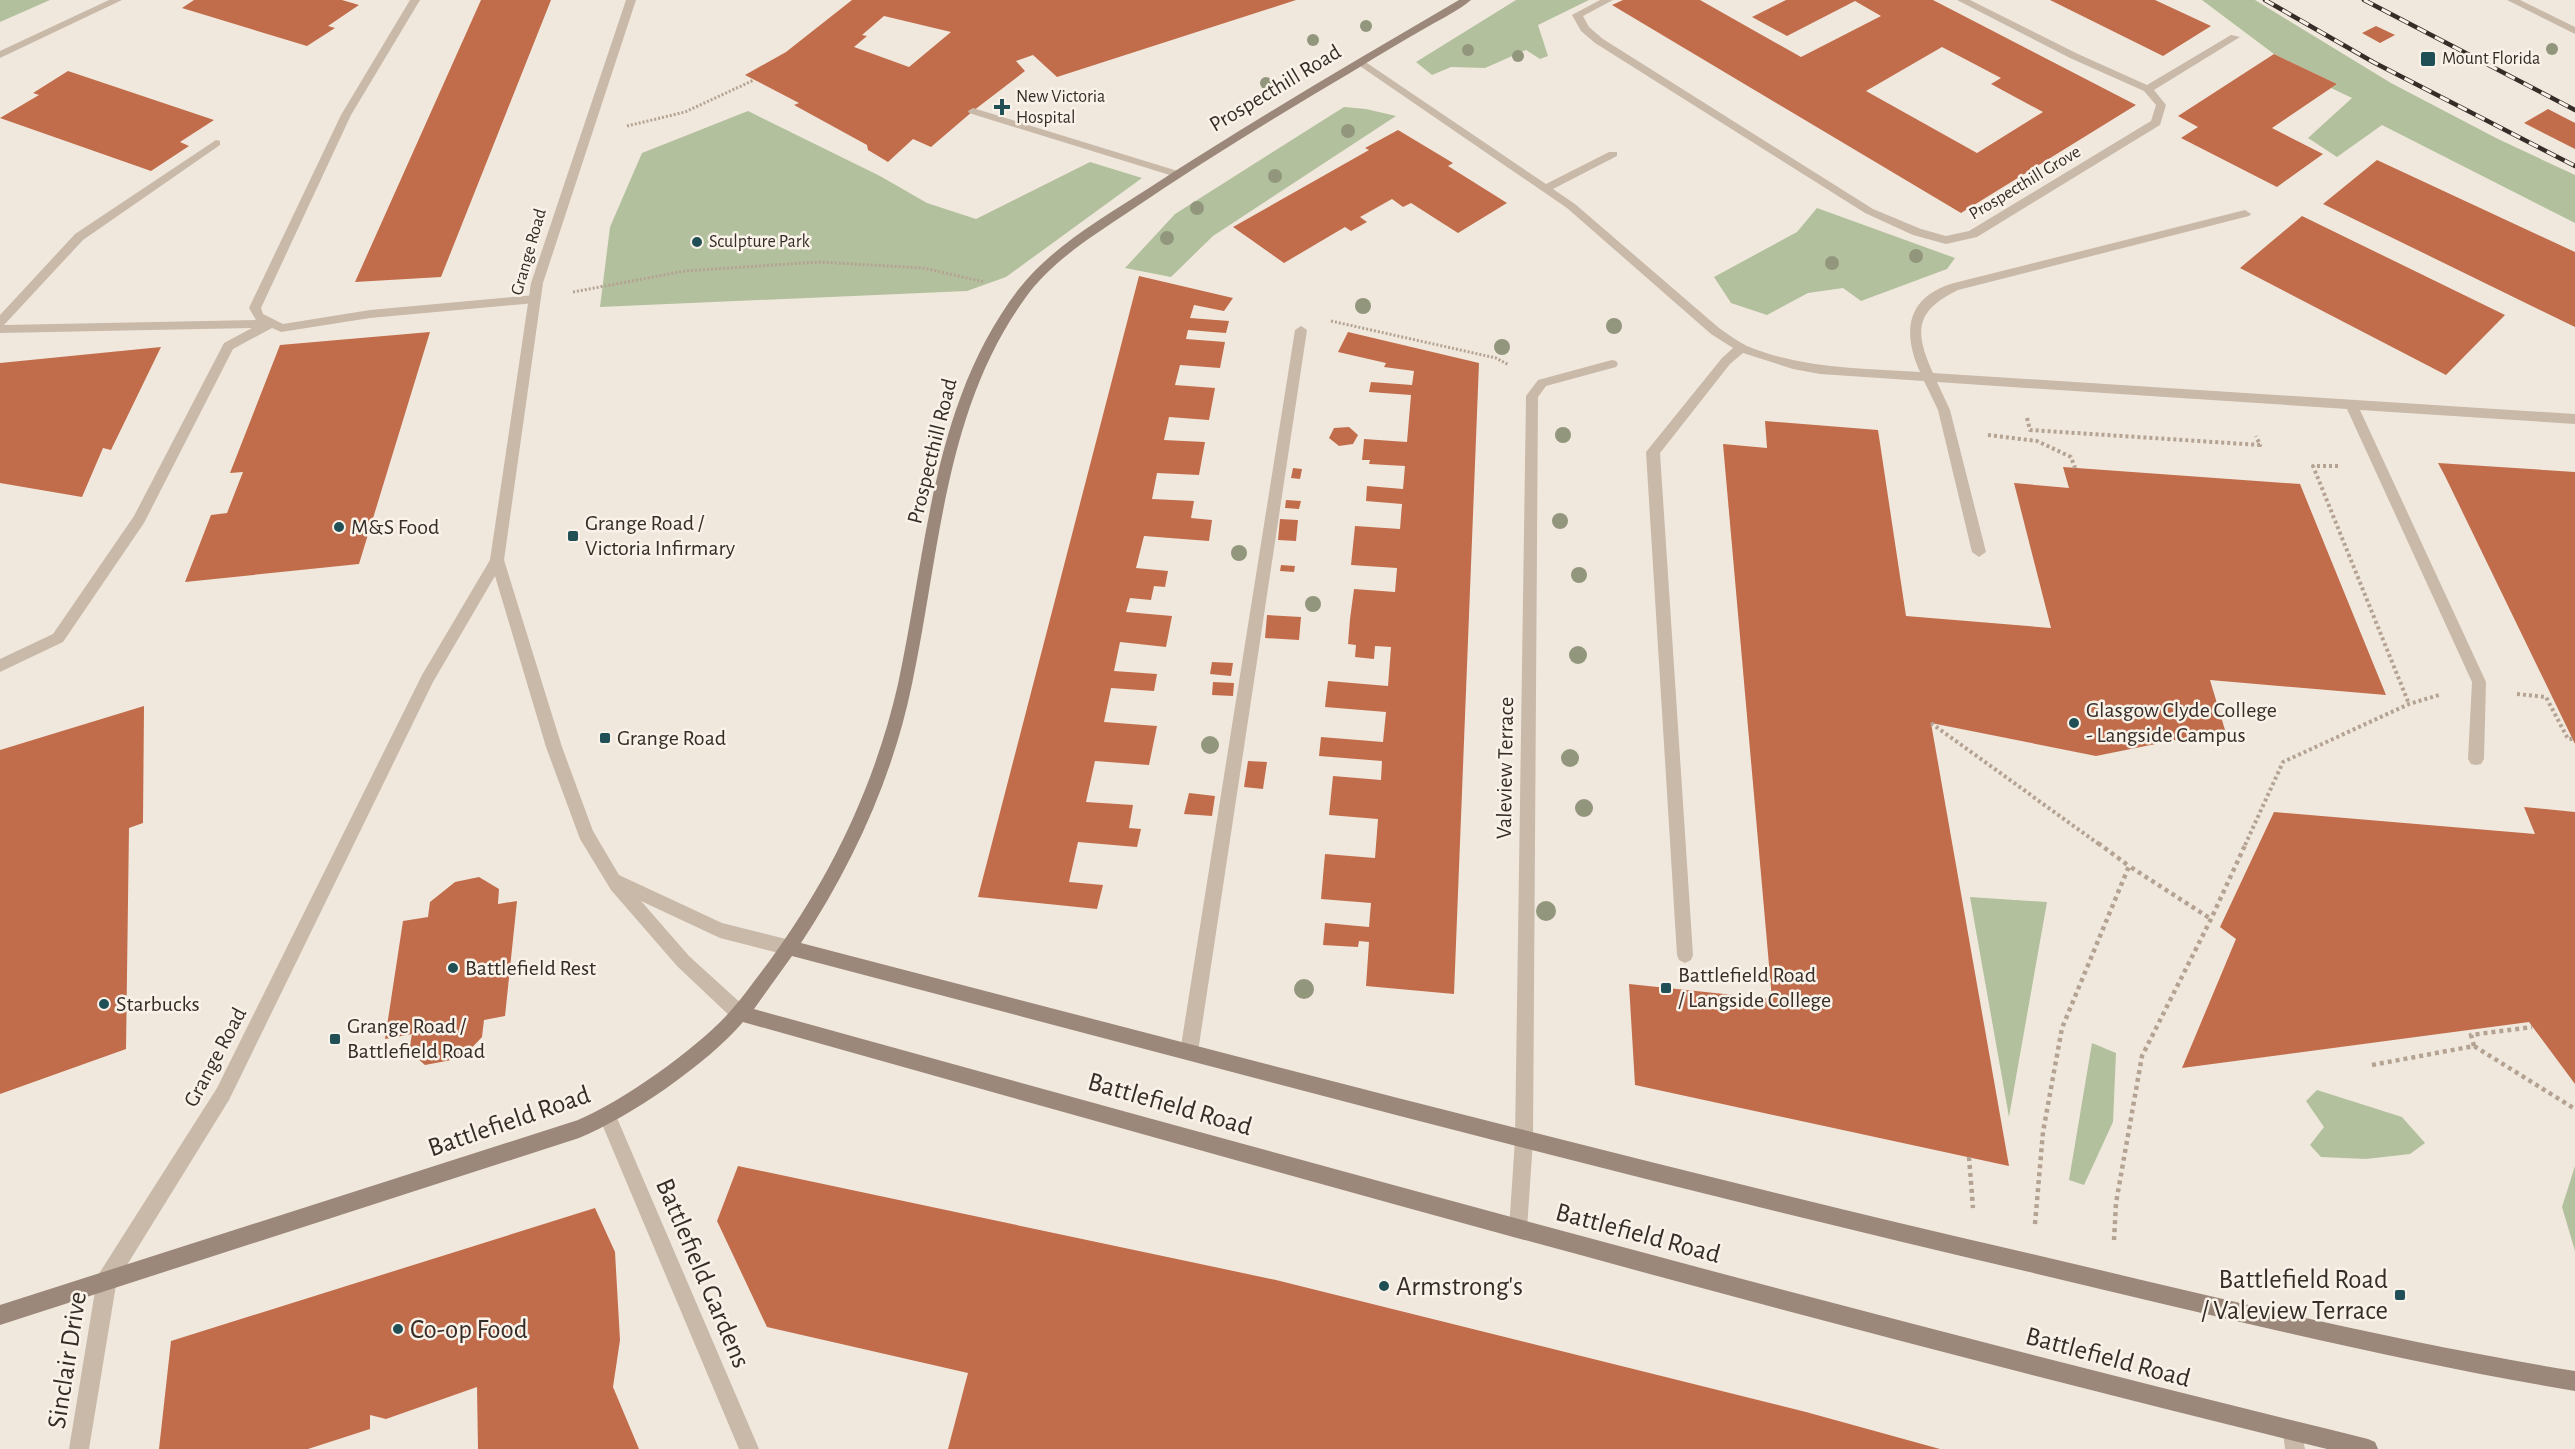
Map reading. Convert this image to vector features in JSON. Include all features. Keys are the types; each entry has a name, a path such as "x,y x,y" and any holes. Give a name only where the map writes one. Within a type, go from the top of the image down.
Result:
{"main road":[{"name":"Prospecthill Road","path":"739,1013 790,948 854,836 886,756 905,687 943,482 963,402 981,359 1023,291 1055,261 1097,228 1177,174 1467,0"},
{"path":"790,948 1524,1140 1976,1250 2353,1340 2575,1381"},
{"name":"Battlefield Road","path":"0,1315 579,1130 608,1117 681,1065 725,1029 739,1013 1518,1229 2180,1404 2294,1440 2368,1449"}],"street":[{"path":"0,55 117,0"},
{"path":"415,0 346,115 255,308 258,316 281,328 370,314 535,299"},
{"name":"Grange Road","path":"107,1279 224,1094 428,679 497,560 537,283 631,0"},
{"name":"Prospecthill Grove","path":"1608,0 1577,15 1585,28 1599,41 1869,211 1917,232 1946,240 1973,234 2156,123 2161,105 2148,89"},
{"path":"1962,0 2073,56 2148,89 2235,37"},
{"path":"2512,0 2575,30"},
{"path":"1361,62 1571,206 1715,331 1742,348 1793,365 1820,370 2575,419"},
{"path":"973,111 1177,174"},
{"path":"0,322 79,237 216,143"},
{"path":"1546,188 1613,154"},
{"path":"1979,552 1944,410 1916,346 1917,320 1924,306 1938,295 1954,287 2245,214"},
{"path":"0,329 270,324"},
{"path":"0,666 58,638 139,519 228,346 270,324"},
{"path":"1189,1052 1300,330"},
{"path":"1684,955 1653,452 1726,361 1742,348"},
{"path":"1542,382 1612,364"},
{"name":"Valeview Terrace","path":"1518,1229 1524,1140 1532,396 1542,382"},
{"path":"2352,405 2479,682 2476,759"},
{"name":"Grange Road","path":"497,560 554,747 586,834 612,880 683,961 739,1013"},
{"path":"612,880 720,930 790,948"},
{"name":"Battlefield Gardens","path":"608,1117 749,1449"},
{"name":"Sinclair Drive","path":"79,1449 107,1279"}],"path":[{"path":"586,136 685,112 754,80"},
{"path":"535,299 685,271 819,262 923,268 1023,291"},
{"path":"1300,330 1305,315 1496,358 1542,382"},
{"path":"2025,414 2030,430 2260,445 2253,428"},
{"path":"1981,434 2037,441 2071,457 2074,468"},
{"path":"2341,466 2313,466 2409,704"},
{"path":"2112,1282 2116,1203 2142,1056 2211,919 2283,762 2409,704 2479,682 2521,695 2546,697 2568,739 2575,739"},
{"path":"1931,723 2129,866 2211,919"},
{"path":"2031,1263 2043,1132 2062,1028 2129,866"},
{"path":"2474,1046 2471,1035 2532,1027"},
{"path":"2372,1065 2474,1046 2575,1109"},
{"path":"1969,1157 1976,1250"}],"green space":[{"path":"0,0 50,0 0,22"},
{"path":"1516,0 1589,0 1538,25 1548,56 1540,59 1526,50 1485,68 1451,67 1432,75 1416,62"},
{"path":"2202,0 2255,0 2391,83 2498,139 2575,175 2575,223 2382,125 2337,157 2308,138 2352,98 2331,88 2337,84 2274,54"},
{"path":"1344,107 1396,116 1213,236 1171,277 1125,268 1175,214"},
{"path":"748,111 880,176 927,203 976,219 1090,162 1142,178 1006,277 967,291 600,307 610,227 642,153"},
{"path":"1817,208 1955,258 1947,269 1861,301 1843,288 1808,293 1767,315 1731,303 1714,277 1797,232"},
{"path":"1970,897 2047,902 2009,1117"},
{"path":"2092,1043 2116,1053 2113,1122 2084,1185 2069,1180"},
{"path":"2317,1090 2402,1117 2425,1143 2410,1154 2366,1159 2321,1157 2310,1145 2324,1127 2306,1101"},
{"path":"2575,1166 2575,1251 2562,1207"}],"building":[{"path":"194,0 342,0 359,5 328,26 335,28 307,46 182,8"},
{"path":"481,0 551,0 441,277 355,282"},
{"name":"New Victoria Hospital","path":"852,0 1296,0 1057,77 1033,55 1016,61 1025,71 931,147 913,139 888,162 868,150 867,145 794,105 799,103 745,75 786,52","holes":["884,16 951,32 909,67 854,47 867,36 862,35"]},
{"path":"1623,0 1700,0 1801,57 1881,16 1855,1 1787,36 1752,17 1786,0 1933,0 2136,105 1961,213 1612,5","holes":["1942,47 2001,78 1991,84 2043,112 1977,153 1866,91"]},
{"path":"2050,0 2155,0 2211,26 2163,56"},
{"path":"2376,26 2395,35 2380,43 2362,33"},
{"path":"2274,54 2337,84 2272,128 2323,154 2277,187 2181,138 2198,127 2178,116"},
{"path":"68,71 214,120 180,142 189,146 151,171 0,118 39,95 33,93"},
{"path":"2548,109 2575,123 2575,149 2524,123"},
{"path":"1398,130 1453,163 1448,166 1507,203 1458,233 1411,203 1403,207 1392,199 1360,217 1367,222 1351,231 1345,227 1284,263 1233,227 1369,150 1365,148"},
{"path":"2377,160 2575,252 2575,327 2323,204"},
{"path":"2302,216 2505,315 2446,375 2240,268"},
{"path":"1139,276 1233,298 1224,311 1194,305 1190,318 1229,321 1226,333 1188,330 1186,339 1225,342 1220,368 1180,365 1175,385 1215,388 1209,420 1169,417 1164,440 1205,442 1199,475 1157,473 1152,499 1194,501 1191,518 1212,520 1209,541 1144,536 1136,568 1168,571 1165,587 1154,586 1151,600 1130,598 1126,612 1172,616 1166,647 1120,642 1114,671 1157,674 1154,691 1111,688 1104,722 1157,726 1149,765 1095,761 1086,802 1133,805 1129,828 1141,829 1137,847 1078,842 1069,882 1103,885 1097,909 978,897"},
{"path":"430,332 359,564 185,582 211,515 227,513 243,472 230,473 280,345"},
{"path":"1348,332 1479,363 1454,994 1366,986 1369,942 1359,941 1358,947 1323,945 1325,923 1369,927 1371,903 1321,899 1325,854 1375,858 1378,819 1329,815 1333,776 1381,780 1382,761 1319,756 1321,737 1383,742 1386,712 1325,707 1328,681 1388,686 1391,647 1375,646 1374,659 1355,657 1356,645 1348,644 1354,589 1395,592 1397,568 1351,565 1355,526 1400,529 1402,504 1366,501 1367,486 1403,489 1405,466 1369,464 1370,460 1362,460 1364,439 1407,442 1411,395 1369,392 1371,382 1412,385 1414,371 1384,367 1386,363 1338,352"},
{"path":"161,347 111,450 103,448 82,497 0,483 0,363"},
{"path":"1765,421 1878,430 1906,616 2051,628 2014,483 2069,488 2063,467 2300,484 2386,695 2210,680 2225,730 2096,756 1931,723 2009,1166 1635,1085 1629,984 1772,999 1723,444 1767,448"},
{"path":"1349,427 1358,435 1353,444 1339,446 1329,438 1334,428"},
{"path":"2438,463 2575,472 2575,744 2445,476"},
{"path":"1293,468 1302,469 1300,479 1291,478"},
{"path":"1286,500 1301,501 1299,509 1285,508"},
{"path":"1280,519 1298,520 1296,541 1278,540"},
{"path":"1281,565 1295,566 1294,572 1280,571"},
{"path":"1267,615 1301,617 1299,640 1265,638"},
{"path":"1212,662 1233,663 1231,676 1210,674"},
{"path":"1213,682 1234,683 1233,696 1212,695"},
{"path":"144,706 143,823 129,828 126,1049 0,1094 0,750"},
{"path":"1248,761 1267,762 1263,789 1244,787"},
{"path":"1189,793 1215,796 1212,816 1184,814"},
{"path":"2524,807 2575,812 2575,1084 2529,1022 2182,1068 2236,939 2220,927 2274,812 2535,834"},
{"name":"Battlefield Rest","path":"479,877 499,889 498,904 517,901 505,1016 484,1020 482,1037 462,1058 425,1065 409,1051 412,1034 385,1039 403,921 428,917 430,902 455,882"},
{"path":"738,1166 1276,1280 1806,1412 1940,1449 948,1449 968,1373 767,1327 717,1221"},
{"path":"595,1208 615,1252 620,1340 613,1387 639,1449 478,1449 477,1387 386,1419 370,1415 370,1429 308,1449 159,1449 171,1341"}],"railway":[{"path":"2265,0 2373,62 2575,166"},
{"path":"2364,0 2575,110"}],"place":[{"name":"Mount Florida","path":"2428,59"},
{"name":"New Victoria Hospital","path":"1002,107"},
{"name":"Sculpture Park","path":"697,242"},
{"name":"M&S Food","path":"339,527"},
{"name":"Grange Road / Victoria Infirmary","path":"573,536"},
{"name":"Glasgow Clyde College - Langside Campus","path":"2074,723"},
{"name":"Grange Road","path":"605,738"},
{"name":"Battlefield Rest","path":"453,968"},
{"name":"Battlefield Road / Langside College","path":"1666,988"},
{"name":"Starbucks","path":"104,1004"},
{"name":"Grange Road / Battlefield Road","path":"335,1039"},
{"name":"Armstrong's","path":"1384,1286"},
{"name":"Battlefield Road / Valeview Terrace","path":"2400,1295"},
{"name":"Co-op Food","path":"398,1329"}]}
